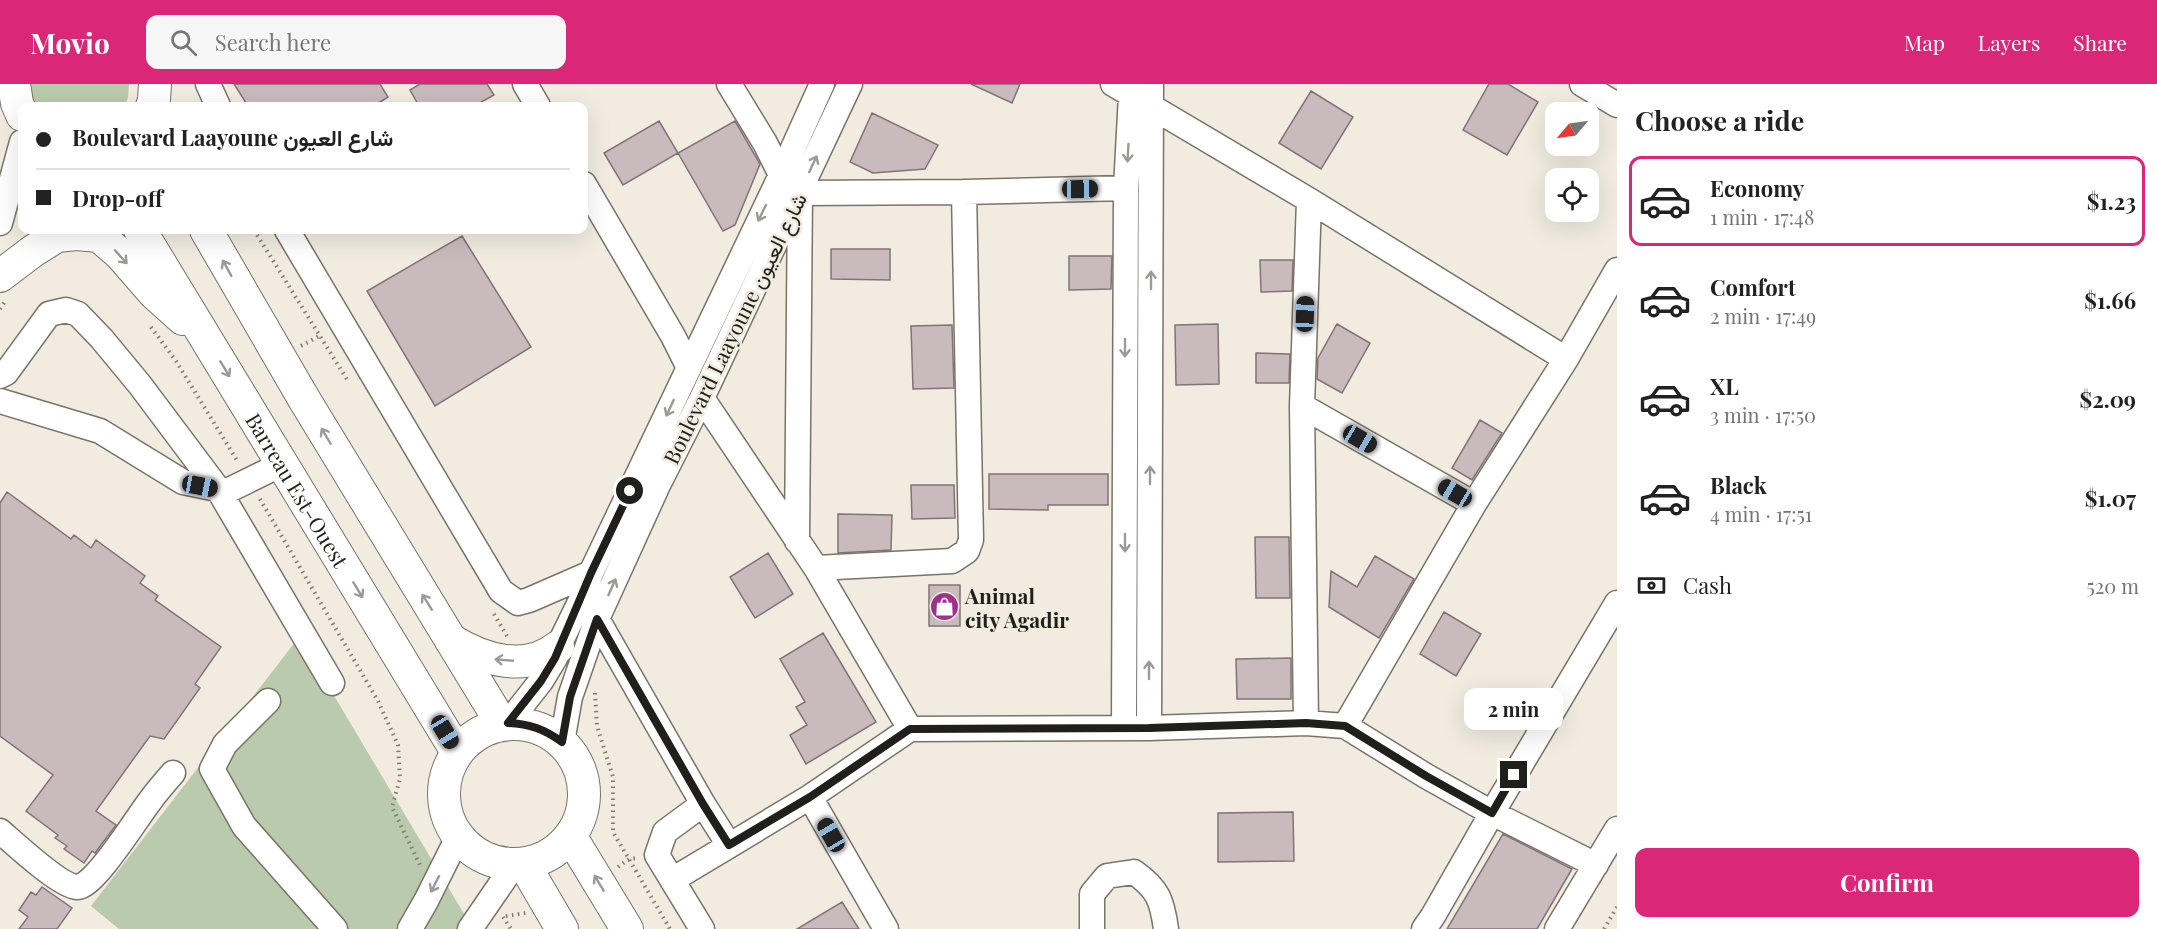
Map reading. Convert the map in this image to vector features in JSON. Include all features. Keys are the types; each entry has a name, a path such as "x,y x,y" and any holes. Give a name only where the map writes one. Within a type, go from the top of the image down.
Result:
{"main road":[{"path":"14,84 18,105"},
{"path":"153,102 155,84"},
{"path":"0,276 57,236 76,234 99,236 120,254 154,293 206,337"},
{"name":"Barreau Est-Ouest","path":"142,234 457,752"},
{"path":"208,234 279,358 451,640 505,723"},
{"path":"451,640 468,651 508,662 548,655 558,647"},
{"path":"505,723 528,724 546,730 562,742 575,758 583,777 585,798 580,819 570,837 550,855 537,861 519,864 493,861 474,852 458,837 449,821 444,804 444,785 448,768 457,752 469,739 484,729 505,723"},
{"path":"570,837 627,929"},
{"path":"519,864 562,929"}],"street":[{"path":"208,84 216,102"},
{"path":"525,84 536,102"},
{"path":"729,84 765,143 781,175"},
{"name":"Boulevard Laayoune شارع العيون","path":"505,723 541,681 555,658 591,573 822,84"},
{"name":"Boulevard Laayoune شارع العيون","path":"562,742 570,697 597,619 850,84"},
{"path":"1582,84 1617,105"},
{"path":"1124,728 1126,188 1132,95"},
{"path":"1132,95 1309,200 1566,359"},
{"path":"1132,95 1149,728"},
{"path":"0,223 18,157"},
{"path":"797,541 800,193 1126,188"},
{"path":"588,191 673,336 689,368"},
{"path":"816,568 952,561 967,550 971,540 964,192"},
{"path":"1306,723 1302,406 1309,200"},
{"path":"0,237 18,212"},
{"path":"289,234 501,591 518,603 591,573"},
{"path":"1345,726 1474,504 1566,359 1617,270"},
{"path":"0,376 6,373 49,314 66,310 78,314 140,385 218,489 332,684"},
{"path":"702,398 816,568 910,729"},
{"path":"0,401 100,430 183,482 227,491 282,464"},
{"path":"1302,406 1474,504"},
{"path":"1424,929 1617,603"},
{"path":"597,619 729,845"},
{"path":"268,701 225,744 212,769 244,826 335,929"},
{"path":"672,880 810,797 910,729 1149,728 1306,723 1345,726 1492,813 1596,865"},
{"path":"0,831 61,880 75,887 84,886 100,870 151,799 173,773"},
{"path":"810,797 886,929"},
{"path":"702,929 657,855 665,832 703,804"},
{"path":"1557,929 1617,829"},
{"path":"410,929 458,837"},
{"path":"470,929 519,864"},
{"path":"1092,929 1092,894 1107,876 1134,872 1147,881 1162,902 1166,929"}],"path":[{"path":"279,358 342,322"},
{"path":"598,882 629,859 657,855"},
{"path":"1604,929 1617,907"}],"green space":[{"path":"31,84 129,84 126,102 34,102"},
{"path":"299,637 473,929 119,929 91,906"}],"building":[{"path":"234,84 380,84 388,97 380,102 245,102"},
{"path":"420,84 487,84 494,95 481,102 417,102 410,90"},
{"path":"971,84 1020,84 1012,103"},
{"path":"1489,84 1508,84 1538,102 1507,155 1463,130"},
{"path":"1311,91 1353,117 1321,169 1279,143"},
{"path":"872,113 938,145 925,169 873,173 850,162"},
{"path":"659,121 678,153 623,185 604,153"},
{"path":"735,121 760,164 735,225 723,231 678,153"},
{"path":"462,236 531,347 435,406 367,291"},
{"path":"831,249 890,249 890,280 831,279"},
{"path":"1069,256 1112,256 1111,289 1069,290"},
{"path":"1260,260 1293,260 1292,291 1261,292"},
{"path":"1218,324 1219,384 1176,385 1175,325"},
{"path":"1337,324 1370,343 1342,393 1317,379 1318,358"},
{"path":"952,325 954,388 913,389 911,326"},
{"path":"1256,353 1290,354 1289,383 1256,383"},
{"path":"1480,420 1502,433 1472,480 1452,468"},
{"path":"989,474 1108,474 1108,505 1048,505 1048,510 989,509"},
{"path":"911,485 954,485 955,518 912,519"},
{"path":"7,492 71,539 74,535 91,548 96,540 145,576 140,583 158,596 155,600 221,647 195,684 200,688 164,739 150,736 96,811 116,825 95,853 92,851 84,863 64,849 67,846 55,838 58,835 26,811 53,775 0,736 0,503"},
{"path":"838,514 892,515 891,550 838,553"},
{"path":"1255,537 1289,537 1290,598 1256,598"},
{"path":"768,553 793,594 755,618 730,577"},
{"path":"1375,556 1414,579 1379,638 1329,607 1331,571 1357,587"},
{"path":"929,585 960,585 960,626 929,626"},
{"path":"1444,612 1481,634 1456,676 1420,654"},
{"path":"823,633 876,722 806,764 790,735 807,725 796,707 805,702 780,659"},
{"path":"1291,658 1291,699 1237,699 1236,659"},
{"path":"1293,812 1294,861 1218,862 1218,813"},
{"path":"1503,834 1572,869 1537,929 1447,929"},
{"path":"42,887 72,908 57,929 19,929 28,917 19,910 31,892 36,895"},
{"path":"842,902 859,929 797,929"}],"place":[{"name":"Animal city Agadir","path":"944,607"}],"route":[{"path":"630,491 591,573 555,658 541,681 508,723 528,724 546,730 562,742 570,697 597,619 729,845 810,797 910,729 1149,728 1306,723 1345,726 1492,813 1514,775"}]}
